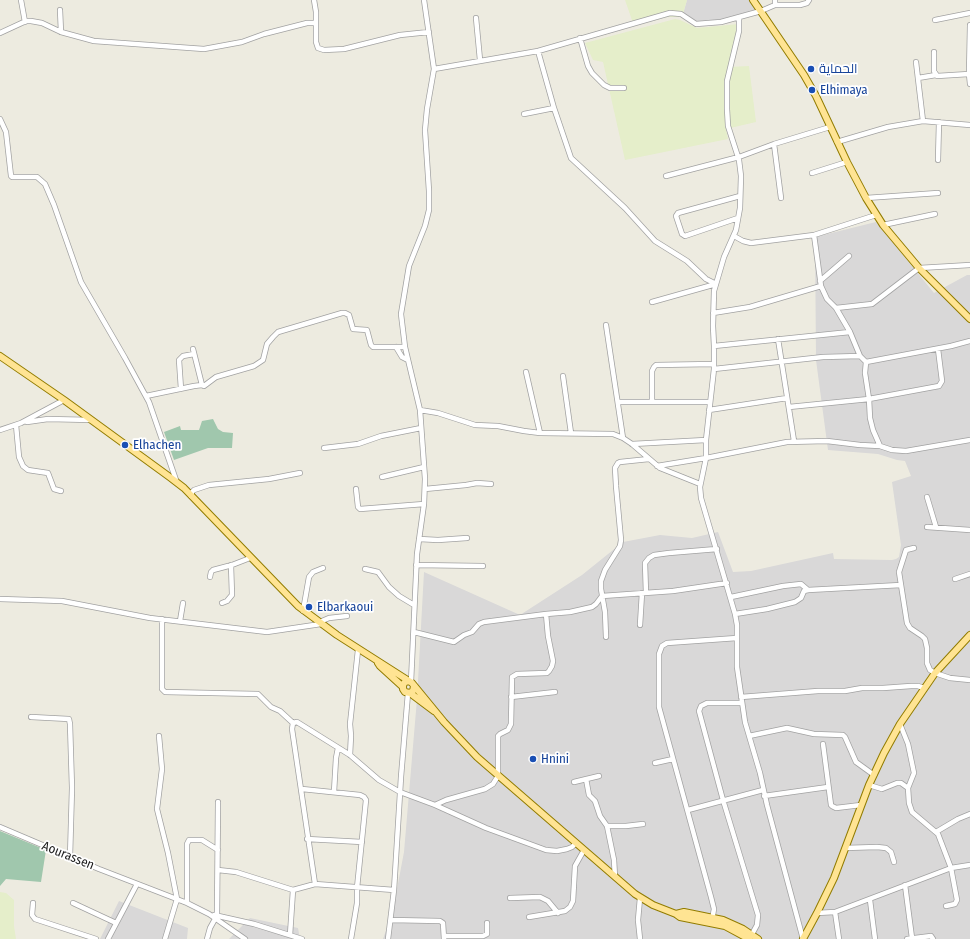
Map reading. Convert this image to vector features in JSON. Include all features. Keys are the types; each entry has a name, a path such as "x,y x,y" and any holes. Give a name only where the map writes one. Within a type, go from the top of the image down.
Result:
{"main road":[{"path":"753,0 804,75 847,162 882,225 919,268 970,319"},
{"path":"0,356 64,400 178,484 303,611 378,663 403,687 405,692 409,693 436,713"},
{"path":"801,938 810,927 834,878 869,785 900,724 935,674 970,635"},
{"path":"378,663 383,664 411,683 463,743 498,776 640,898 661,909 676,914 684,912 712,920 730,923 750,938 758,939"},
{"path":"403,687 404,684 411,683"},
{"path":"409,693 414,690 411,683"}],"street":[{"path":"21,0 24,22"},
{"path":"314,0 316,42 318,48 324,50 344,49 400,35 429,32"},
{"path":"411,683 416,565 425,489 420,410 401,325 402,302 411,259 425,226 429,210 425,130 434,69 424,0"},
{"path":"434,69 538,51 670,13 681,14 698,24 721,22 761,11 775,3 800,5 807,3 809,0"},
{"path":"60,10 60,32"},
{"path":"935,20 970,13"},
{"path":"476,18 480,60"},
{"path":"739,18 739,31 727,81 727,109 728,126 739,157 741,176 740,196 738,218 734,236 724,257 720,275 714,291 714,366 706,440 706,458 700,484 702,498 735,614 737,667 741,703 745,722 760,773 764,796 801,938"},
{"path":"0,33 31,20 42,22 60,32 94,42 204,48 242,42 264,34 316,23"},
{"path":"970,25 970,84"},
{"path":"580,38 588,66 592,73 604,85 610,88 624,88"},
{"path":"538,51 554,108 569,154 573,160 625,208 651,237 687,261 706,279 716,284"},
{"path":"934,52 934,68 936,75"},
{"path":"916,62 923,121"},
{"path":"918,78 936,75 969,74"},
{"path":"524,114 554,108"},
{"path":"0,119 6,132 11,176 37,177 45,184 81,282 126,358 146,396 174,477 178,484"},
{"path":"837,142 888,127 923,121 970,125"},
{"path":"938,160 939,122"},
{"path":"666,176 739,157 774,144 830,127"},
{"path":"774,144 782,198"},
{"path":"812,173 847,162"},
{"path":"866,198 938,193"},
{"path":"738,218 683,236 676,216 678,213 740,196"},
{"path":"882,225 935,214"},
{"path":"734,236 751,243 814,235 876,215"},
{"path":"814,235 821,284 827,299 836,308 850,332 860,356 866,362"},
{"path":"713,313 750,307 821,284 849,256"},
{"path":"836,308 872,304 919,268 970,265"},
{"path":"652,302 716,284"},
{"path":"146,396 202,385 204,386 216,377 258,364 262,360 267,344 278,332 342,313 349,315 353,329 367,330 372,346 405,347"},
{"path":"606,325 623,438"},
{"path":"714,346 850,332"},
{"path":"778,339 794,441"},
{"path":"866,362 938,349 970,341"},
{"path":"396,347 402,357 408,360"},
{"path":"789,407 869,399 940,386 942,381 938,349"},
{"path":"181,389 179,360 183,356 194,352 202,385"},
{"path":"652,402 652,371 656,365 714,366 823,357 860,356"},
{"path":"866,362 865,373 870,418 873,430 880,446"},
{"path":"526,372 540,433"},
{"path":"564,376 571,433"},
{"path":"709,410 787,398"},
{"path":"0,430 21,423 64,400"},
{"path":"618,402 710,402"},
{"path":"420,410 438,413 475,425 498,426 540,433 608,433 623,438 632,444 657,466 700,484"},
{"path":"21,423 48,419 91,420"},
{"path":"16,425 18,451 23,466 28,470 48,474 54,489 61,491"},
{"path":"324,448 358,444 381,436 421,428"},
{"path":"632,444 706,440"},
{"path":"657,466 706,458 754,447 794,441 827,441 880,446 892,450 906,451 970,440"},
{"path":"606,637 605,612 600,585 603,576 620,544 616,465 623,461 649,459"},
{"path":"382,477 424,467"},
{"path":"191,496 192,492 209,485 269,479 300,473"},
{"path":"425,489 477,483 491,484"},
{"path":"356,489 358,507 360,509 424,504"},
{"path":"927,497 936,527"},
{"path":"927,527 970,530"},
{"path":"419,539 438,540 467,538"},
{"path":"914,548 906,550 899,572 907,623 910,628 925,639 928,666 935,674 950,678 970,680"},
{"path":"640,625 644,593 645,563 648,558 654,555 669,553 717,549"},
{"path":"210,578 213,570 250,558"},
{"path":"222,603 232,595 232,565"},
{"path":"416,565 483,566"},
{"path":"303,611 309,577 313,572 323,568"},
{"path":"365,569 378,572 388,587 414,605"},
{"path":"955,579 970,574"},
{"path":"414,632 454,642 464,635 472,632 482,622 570,612 596,604 602,596 674,590 727,583"},
{"path":"731,597 783,586 801,584 808,590"},
{"path":"735,614 767,609 795,602 801,598 804,591 808,590 901,585"},
{"path":"0,599 62,601 162,619 267,632 321,624 322,621 329,618 347,616"},
{"path":"180,621 183,603"},
{"path":"435,805 446,800 485,789 493,784 498,776 498,739 499,735 508,730 511,724 513,675 547,673 552,666 553,661 548,636 546,614"},
{"path":"162,619 162,689 165,692 258,694 293,723 297,722 350,755 379,780 400,792 435,805 486,828 546,850 557,851 572,848 576,844"},
{"path":"712,920 714,908 712,897 659,707 659,654 662,646 667,642 737,638"},
{"path":"350,755 350,724 358,650"},
{"path":"741,697 867,688 911,686 924,688"},
{"path":"511,697 555,692"},
{"path":"388,939 394,890 400,792 409,693"},
{"path":"741,703 709,702 704,704 700,709 723,800 758,915 757,925 750,938"},
{"path":"31,717 69,719 72,788 70,857"},
{"path":"293,723 292,726 302,789 307,839 315,884"},
{"path":"900,724 908,744 914,773 908,788 909,803 912,812 936,832 941,840 951,868 957,900 955,904 946,906"},
{"path":"749,736 787,728 814,734 843,735 856,762 874,775"},
{"path":"159,736 162,770 157,809 177,899 165,939"},
{"path":"823,744 828,787 832,806 836,808 861,805"},
{"path":"334,792 338,748"},
{"path":"654,763 674,759"},
{"path":"574,782 599,776"},
{"path":"586,779 590,795 595,801 600,816 607,826 614,860 615,877"},
{"path":"869,785 882,789 897,783 908,788"},
{"path":"764,796 828,787"},
{"path":"302,789 360,795 366,800 357,888 357,903 351,939"},
{"path":"688,810 763,790"},
{"path":"207,939 210,928 216,918 218,802"},
{"path":"936,832 958,818 970,814"},
{"path":"607,826 643,824"},
{"name":"Aourassen","path":"0,827 70,857 187,903 216,918"},
{"path":"307,839 362,842"},
{"path":"187,903 187,844 189,840 202,840 218,850"},
{"path":"845,848 886,848 891,852 894,862"},
{"path":"529,918 565,911 572,905 575,866 584,850"},
{"path":"817,913 836,912 951,868 970,865"},
{"path":"218,870 236,872 293,890 315,884 394,890"},
{"path":"116,939 108,938 137,884"},
{"path":"905,885 909,938 930,936 933,939"},
{"path":"290,935 293,890"},
{"path":"510,898 540,897 548,901 558,913"},
{"path":"640,898 638,913 640,939"},
{"path":"870,900 875,939"},
{"path":"33,903 32,915 35,919 96,939"},
{"path":"73,903 116,923"},
{"path":"836,912 839,939"},
{"path":"216,918 240,920 302,939"},
{"path":"216,918 245,939"},
{"path":"235,932 236,925 240,920"},
{"path":"391,920 440,921 443,923 444,938 483,936 487,934 487,922"}],"shaded area":[{"path":"687,0 749,0 758,13 706,25 682,17"},
{"path":"876,222 934,293 967,275 970,275 970,939 383,939 393,910 404,852 417,699 424,572 520,615 582,575 623,542 660,535 692,538 718,532 733,572 751,571 833,553 834,559 892,560 899,557 901,545 892,482 911,476 905,461 878,454 828,450 816,360 815,237"},
{"path":"119,901 188,928 187,939 100,939"},
{"path":"250,918 298,928 300,939 229,939"}],"green space":[{"path":"625,0 687,0 682,17 667,17 634,26"},
{"path":"675,19 697,28 739,24 729,67 749,66 756,122 726,129 728,139 625,160 603,62 593,60 585,43"},
{"path":"213,419 218,429 223,432 233,433 232,448 208,448 174,460 164,432 180,426 181,430 199,430 202,421"},
{"path":"0,831 46,850 41,882 6,879 0,886"},
{"path":"0,892 6,893 14,900 14,926 16,939 0,939"}],"place":[{"name":"الحماية","path":"811,69"},
{"name":"Elhimaya","path":"812,90"},
{"name":"Elhachen","path":"125,445"},
{"name":"Elbarkaoui","path":"309,607"},
{"name":"Hnini","path":"533,759"}]}
